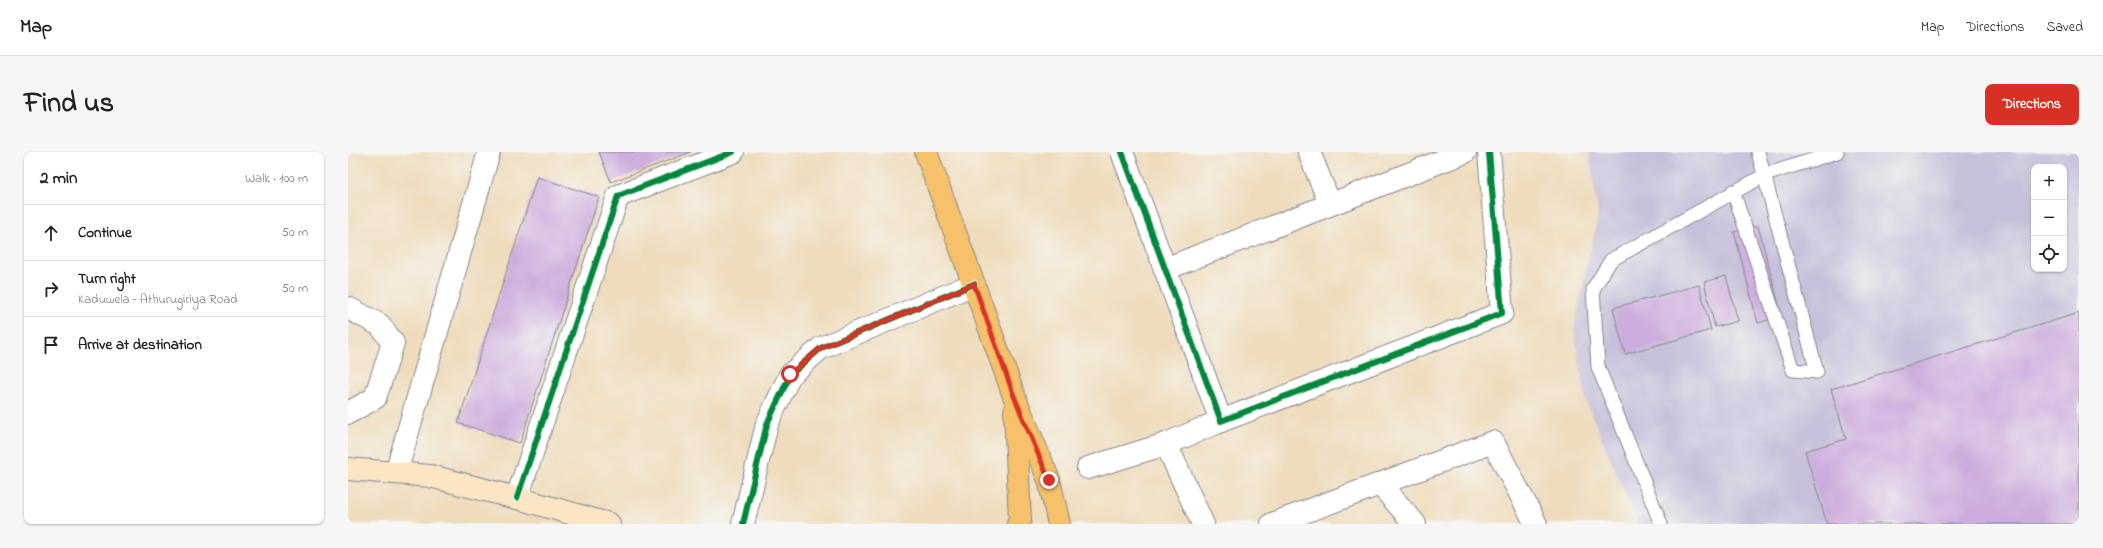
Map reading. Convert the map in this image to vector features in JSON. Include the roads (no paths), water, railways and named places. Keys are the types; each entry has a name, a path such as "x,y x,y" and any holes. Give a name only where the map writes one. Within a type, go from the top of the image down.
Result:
{"main road":[{"path":"926,152 1014,396 1049,480 1059,524"},
{"path":"1014,396 1020,520 1018,524"}],"street":[{"path":"517,498 618,196 733,152"},
{"path":"1122,152 1221,421"},
{"path":"1309,152 1330,204"},
{"path":"1165,269 1465,152"},
{"path":"1088,468 1166,444 1221,421 1502,313 1489,152"},
{"path":"396,473 484,154"},
{"path":"743,524 767,424 790,374 821,348 974,284"},
{"path":"348,308 380,325 393,343 375,398 348,413"},
{"path":"1272,524 1493,442 1536,524"},
{"path":"1166,444 1202,524"},
{"path":"348,469 430,476 517,498 609,524"},
{"path":"1380,484 1415,524"}],"lane":[{"path":"1733,192 1793,370 1817,372 1758,152"},
{"path":"1662,524 1598,366 1593,289 1611,260 1765,175 1836,152"}]}
